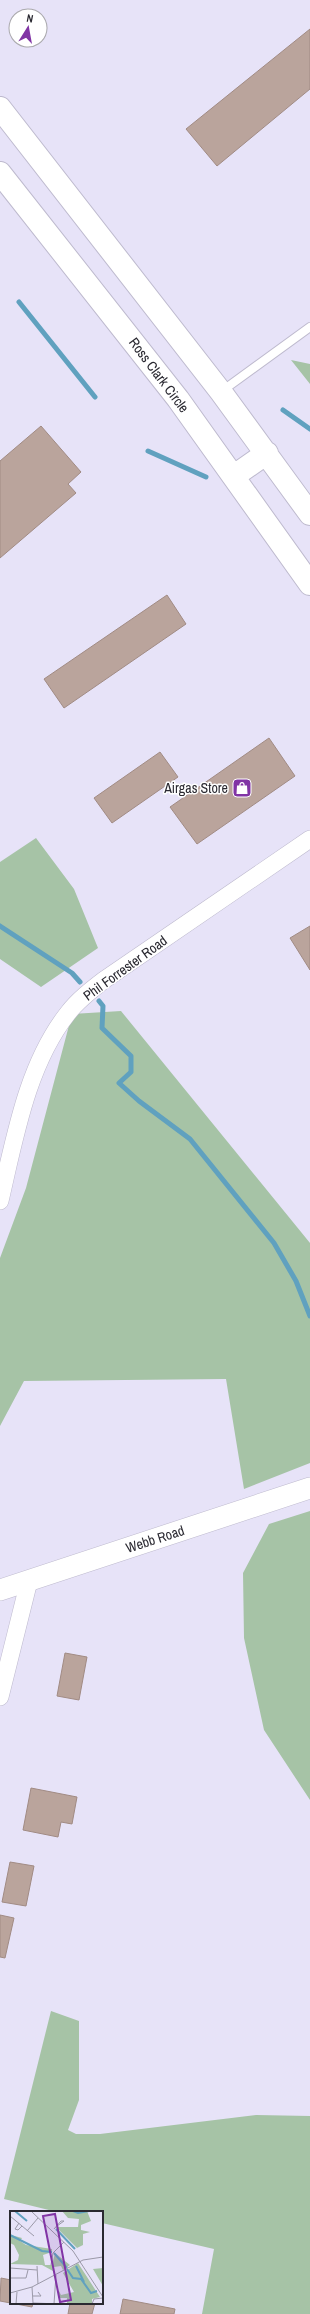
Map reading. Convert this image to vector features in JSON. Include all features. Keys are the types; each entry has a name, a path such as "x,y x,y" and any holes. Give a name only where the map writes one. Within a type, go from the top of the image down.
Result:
{"highway":[{"path":"0,108 221,392 267,453 310,514"},
{"name":"Ross Clark Circle","path":"0,173 168,387 234,476 310,584"},
{"path":"234,476 267,453"}],"street":[{"name":"Phil Forrester Road","path":"0,1201 35,1073 49,1042 68,1013 85,995 104,980 310,839"},
{"name":"Webb Road","path":"0,1590 310,1488"},
{"path":"0,1697 29,1581"}],"lane":[{"path":"221,392 309,328"}],"green space":[{"path":"291,360 310,364 310,384"},
{"path":"36,838 74,889 98,948 41,987 0,959 0,862"},
{"path":"121,1011 310,1243 310,1463 244,1489 226,1379 24,1381 0,1426 0,1258 26,1188 72,1014"},
{"path":"310,1511 310,1800 264,1730 244,1638 243,1573 269,1524"},
{"path":"51,2011 79,2021 79,2100 68,2130 76,2134 100,2134 256,2115 310,2116 310,2314 202,2314 214,2249 103,2223 103,2211 53,2211 4,2199"}],"building":[{"path":"310,29 310,89 217,166 186,129"},
{"path":"41,426 81,472 68,484 76,493 0,558 0,461"},
{"path":"167,595 186,624 64,708 44,679"},
{"path":"269,738 295,776 197,844 170,807"},
{"path":"160,752 178,777 112,823 94,798"},
{"path":"310,926 310,970 290,938"},
{"path":"65,1653 87,1657 79,1700 57,1696"},
{"path":"31,1788 77,1797 72,1824 61,1822 58,1837 23,1830"},
{"path":"10,1862 34,1866 26,1906 2,1902"},
{"path":"0,1915 14,1918 5,1958 0,1957"},
{"path":"1,2278 10,2280 10,2303 0,2301"},
{"path":"123,2299 175,2309 174,2314 120,2314"},
{"path":"16,2304 33,2304 32,2307"},
{"path":"70,2304 95,2304 92,2314 68,2314"}],"waterway":[{"path":"19,302 95,397"},
{"path":"283,410 310,429"},
{"path":"148,451 206,477"},
{"path":"0,926 72,973 80,982"},
{"path":"99,1001 103,1006 102,1028 131,1056 131,1072 119,1083 139,1101 190,1139 274,1243 296,1281 310,1316"}],"place":[{"name":"Airgas Store","path":"242,788"}]}
